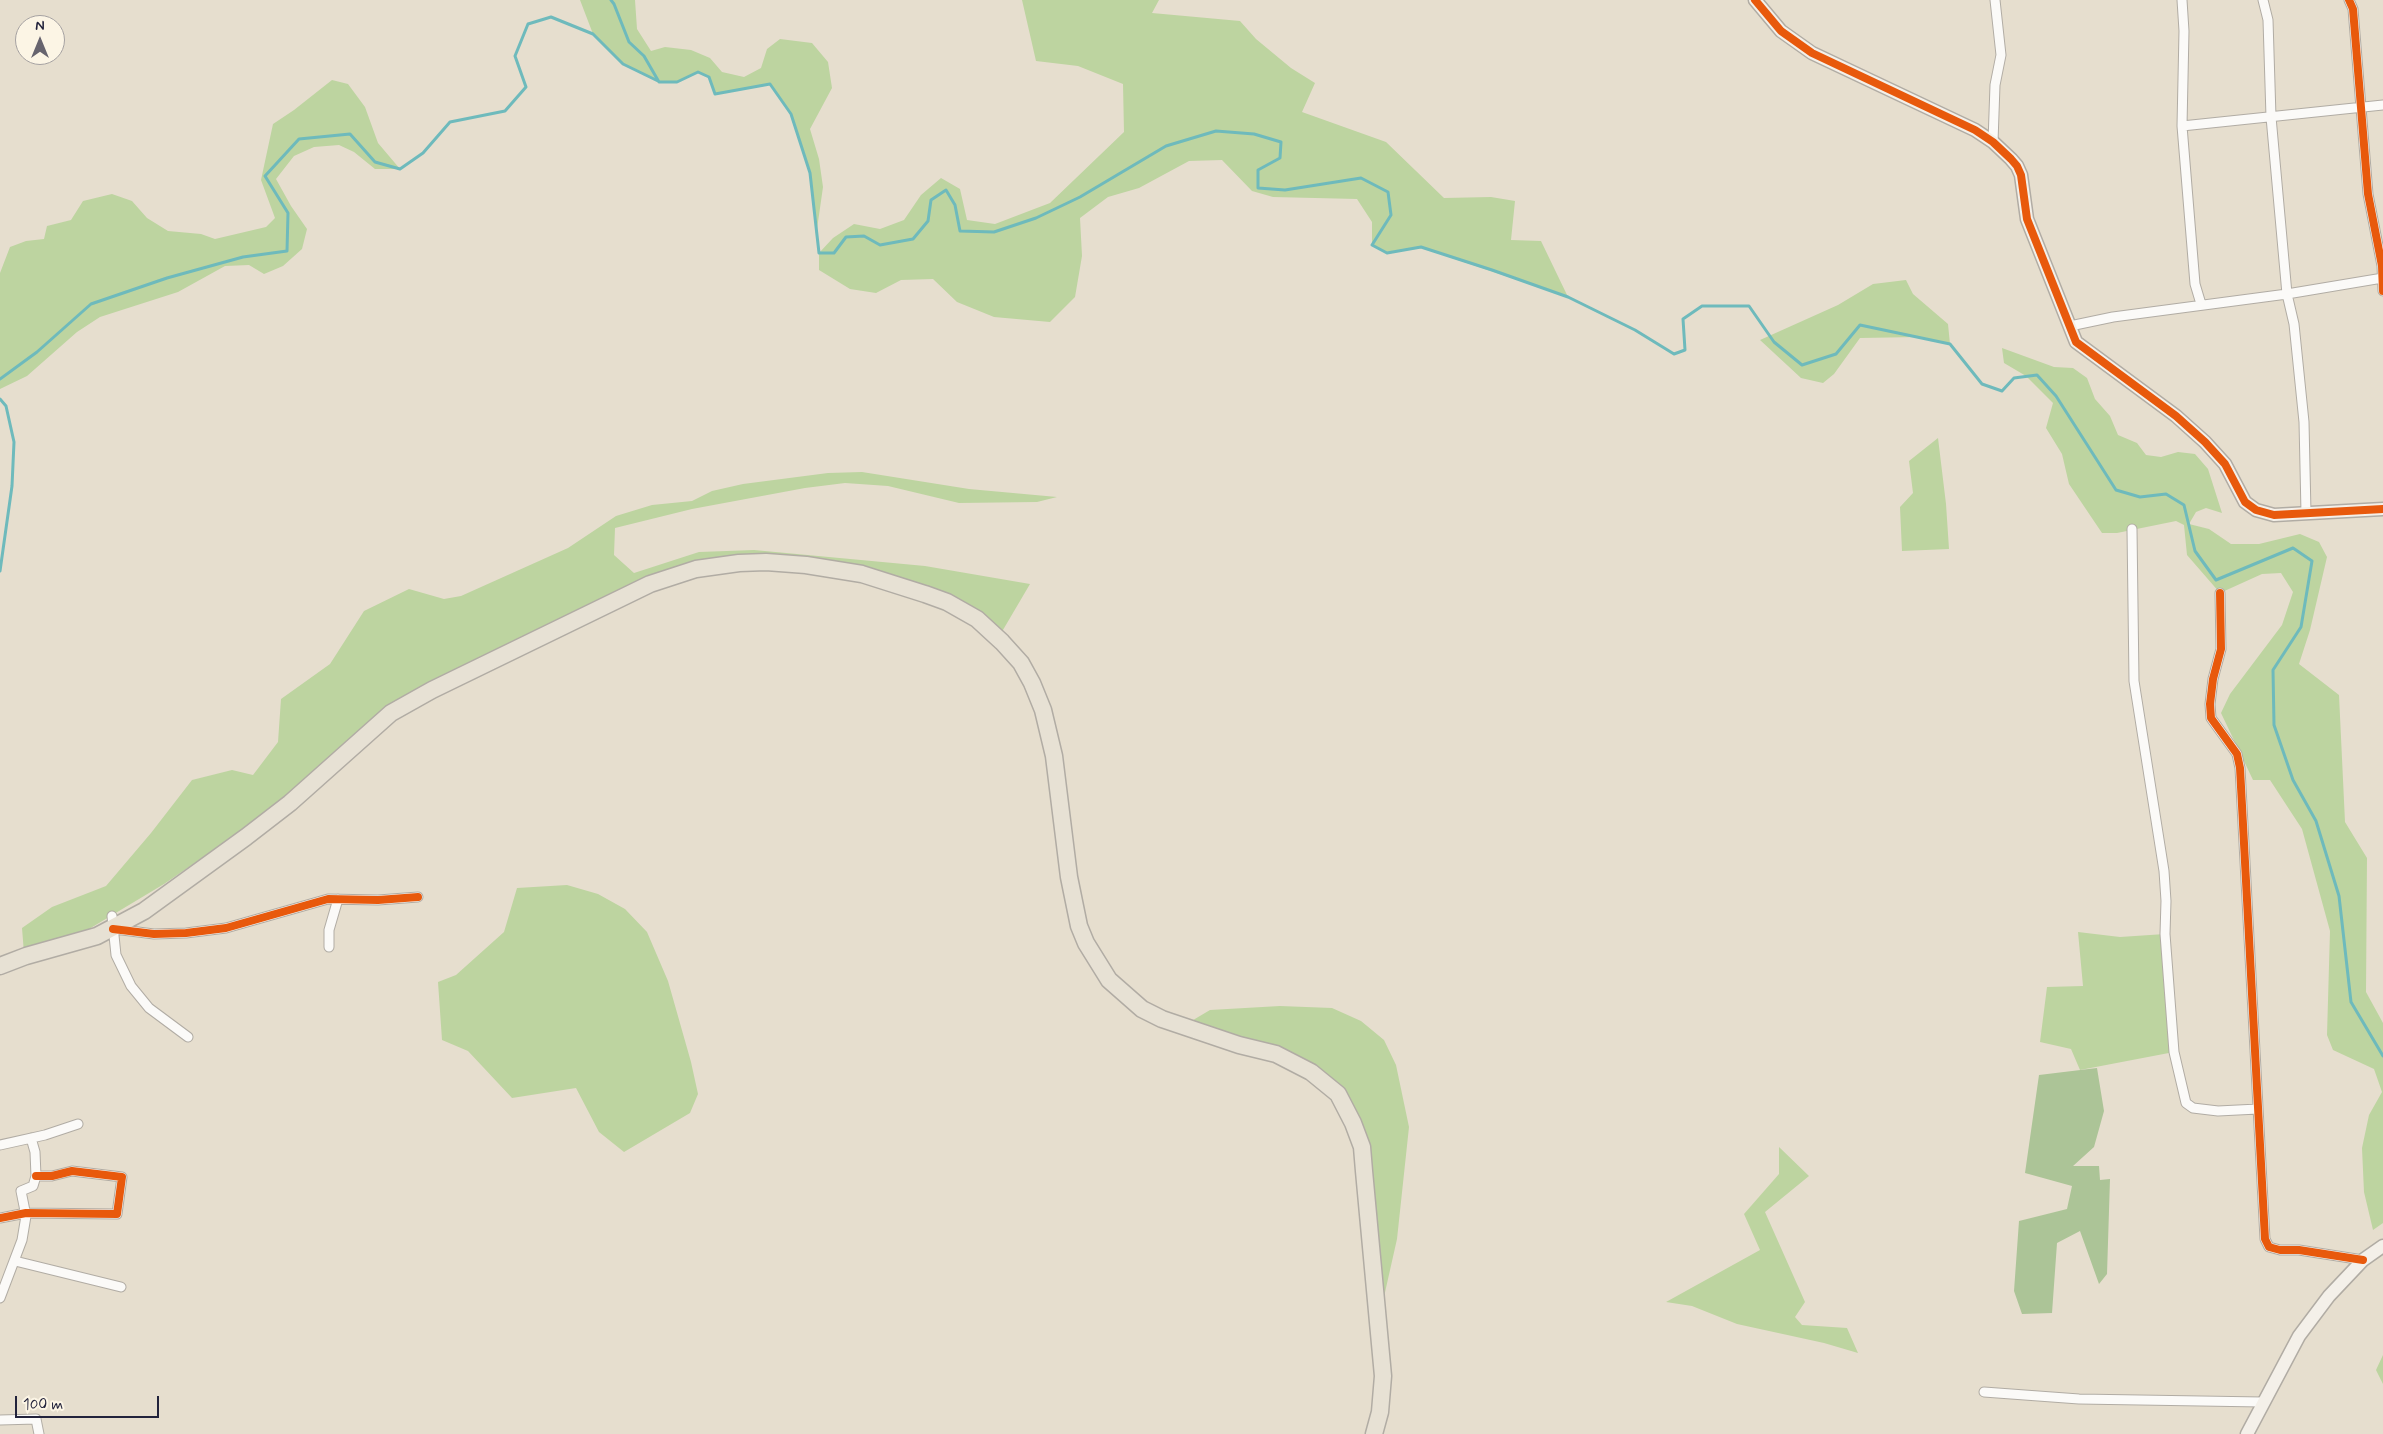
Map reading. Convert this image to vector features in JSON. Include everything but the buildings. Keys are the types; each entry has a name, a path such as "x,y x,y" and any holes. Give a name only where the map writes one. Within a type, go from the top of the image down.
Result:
{"highway":[{"path":"0,966 26,956 76,943 113,922 144,912 246,838 311,785 391,713 425,693 650,584 696,569 718,565 786,563 862,574 947,602 977,619 1002,642 1021,663 1038,696 1048,726 1055,763 1069,877 1079,926 1086,943 1109,980 1142,1009 1162,1019 1239,1045 1276,1054 1312,1072 1338,1094 1350,1116 1362,1147 1383,1376 1380,1412 1374,1434"}],"street":[{"path":"1755,0 1781,31 1812,53 1925,104 1975,130 1993,142 2017,166 2021,175 2027,219 2076,342 2176,416 2205,442 2226,464 2245,502 2263,513 2383,509"},
{"path":"1993,142 1995,85 2001,55 1995,0"},
{"path":"2182,0 2184,31 2182,126 2195,284 2201,304"},
{"path":"2264,0 2268,20 2271,117 2287,294 2294,324 2304,422 2306,513"},
{"path":"2350,0 2353,9 2359,107 2368,194 2382,266 2383,291"},
{"path":"2182,126 2383,105"},
{"path":"2070,326 2201,304 2287,294 2382,278"},
{"path":"2132,529 2134,681 2164,871 2166,901 2165,934 2174,1052 2186,1103 2193,1108 2218,1111 2258,1109"},
{"path":"2220,593 2221,649 2213,679 2210,704 2211,718 2237,754 2240,768 2265,1239 2269,1247 2280,1250 2299,1250 2363,1260"},
{"path":"188,1038 149,1008 131,986 116,955 113,922 154,934 186,933 226,928 301,905 338,899 418,897"},
{"path":"328,947 329,930 338,899"},
{"path":"0,1145 78,1124"},
{"path":"0,1298 22,1240 26,1213 21,1191 33,1186 36,1176 35,1152 31,1138"},
{"path":"0,1218 26,1213 117,1214 122,1176 72,1171 52,1176 36,1176"},
{"path":"2247,1434 2262,1402 2299,1336 2329,1296 2363,1260 2383,1246"},
{"path":"15,1261 121,1287"},
{"path":"1984,1392 2079,1399 2262,1402"},
{"path":"0,1420 36,1419 39,1434"}],"green space":[{"path":"580,0 635,0 637,29 651,51 665,47 691,50 710,58 722,72 744,77 761,68 767,49 780,39 812,43 828,62 832,88 810,129 819,159 823,187 816,236 810,173 791,114 770,84 715,94 709,77 698,72 677,82 659,82 623,64 593,34"},
{"path":"1022,0 1159,0 1152,13 1240,21 1256,39 1291,68 1315,83 1302,112 1386,142 1444,198 1491,197 1515,201 1511,240 1541,241 1568,297 1422,248 1387,253 1372,245 1372,222 1357,199 1273,197 1252,191 1222,160 1189,161 1139,188 1108,197 1080,218 1082,256 1075,297 1050,322 994,317 957,302 933,279 901,280 876,293 850,289 819,270 819,253 833,238 854,224 880,229 904,220 921,195 941,178 960,189 967,220 995,224 1050,203 1124,132 1123,84 1078,66 1036,61"},
{"path":"332,80 348,84 365,107 378,143 400,169 375,169 354,152 339,145 314,147 294,156 276,179 307,229 302,249 283,266 264,274 249,265 225,266 178,292 100,317 77,332 27,376 0,389 0,273 10,247 26,241 44,239 47,226 71,220 83,201 112,194 132,201 147,218 168,231 201,234 215,239 266,227 275,218 261,180 273,124"},
{"path":"1906,280 1913,294 1948,324 1950,344 1918,337 1860,338 1834,374 1823,383 1801,378 1760,340 1838,305 1873,284"},
{"path":"2002,348 2054,367 2073,368 2087,378 2095,399 2110,416 2118,435 2137,443 2146,455 2161,457 2178,452 2195,454 2208,469 2222,513 2206,508 2196,512 2189,524 2209,529 2231,544 2259,544 2300,534 2319,542 2327,557 2310,630 2299,664 2339,695 2345,822 2367,858 2366,992 2383,1023 2383,1223 2373,1230 2364,1192 2362,1148 2369,1115 2382,1092 2374,1069 2333,1050 2327,1035 2330,931 2302,829 2270,780 2253,780 2221,713 2230,694 2282,625 2293,592 2281,573 2262,574 2220,593 2187,555 2184,525 2176,521 2117,533 2102,533 2069,484 2062,454 2046,428 2053,403 2026,376 2004,363"},
{"path":"1938,438 1949,549 1902,551 1900,507 1913,493 1909,461"},
{"path":"862,472 969,489 1057,497 1037,502 959,503 888,486 845,483 805,488 692,509 615,528 614,555 634,573 699,552 754,550 925,566 1030,584 1000,635 954,602 788,558 621,590 402,697 259,819 164,884 69,941 24,953 22,928 52,907 106,886 151,833 192,780 232,770 253,775 278,742 281,699 330,664 364,611 409,589 444,599 461,596 568,548 616,516 652,505 692,501 712,491 743,484 828,473"},
{"path":"567,885 598,894 625,909 647,932 668,981 698,1094 690,1113 624,1152 599,1132 576,1088 512,1098 468,1051 442,1040 438,982 456,975 504,932 517,888"},
{"path":"2078,932 2120,937 2165,934 2174,1052 2080,1070 2071,1049 2040,1042 2047,987 2083,986"},
{"path":"1280,1006 1332,1008 1361,1021 1384,1040 1396,1065 1409,1127 1397,1239 1379,1319 1353,1123 1311,1072 1178,1029 1210,1010"},
{"path":"2097,1068 2104,1111 2094,1147 2073,1166 2099,1166 2100,1180 2110,1179 2107,1274 2099,1284 2080,1231 2057,1243 2052,1313 2022,1314 2014,1291 2019,1221 2067,1209 2072,1186 2025,1173 2039,1075"},
{"path":"1779,1147 1809,1176 1765,1212 1805,1302 1795,1317 1802,1325 1847,1328 1858,1353 1824,1343 1737,1324 1692,1306 1666,1302 1760,1250 1744,1214 1779,1174"},
{"path":"2383,1355 2383,1384 2376,1370"}],"waterway":[{"path":"611,0 629,42 644,56 659,82 677,82 698,72 709,77 715,94 770,84 791,114 810,173 819,253 834,253 846,237 864,236 880,245 913,239 928,221 931,200 946,190 955,205 960,231 994,232 1036,218 1080,197 1166,146 1216,131 1254,134 1281,142 1280,158 1258,170 1258,188 1285,190 1361,178 1388,192 1391,215 1372,245 1387,253 1421,247 1568,297 1635,330 1674,354 1685,350 1683,319 1702,306 1749,306 1774,342 1802,365 1836,354 1860,325 1950,344 1982,384 2002,391 2014,378 2037,375 2056,396 2116,490 2140,497 2166,494 2184,505 2195,551 2216,580 2293,548 2312,561 2301,627 2273,670 2274,725 2293,780 2316,821 2339,896 2351,1002 2383,1056"},
{"path":"0,379 37,352 91,304 167,278 243,257 287,251 288,213 265,176 299,139 350,134 375,162 400,169 423,153 450,122 505,111 526,87 515,56 528,24 551,17 593,34 623,64 658,81"},
{"path":"0,399 6,406 14,442 12,486 0,571"}],"cycle path":[{"path":"1755,0 1781,31 1812,53 1975,130 1993,142 2011,159 2021,175 2027,219 2076,342 2176,416 2205,442 2225,464 2245,502 2256,510 2274,515 2383,509"},
{"path":"2349,0 2353,9 2368,194 2382,266 2383,291"},
{"path":"2220,593 2221,649 2213,679 2210,704 2211,718 2237,754 2240,768 2265,1239 2269,1247 2280,1250 2299,1250 2363,1260"},
{"path":"113,929 154,934 186,933 226,928 328,899 378,900 418,897"},
{"path":"0,1218 26,1213 117,1214 122,1177 72,1171 52,1176 36,1176"}]}
